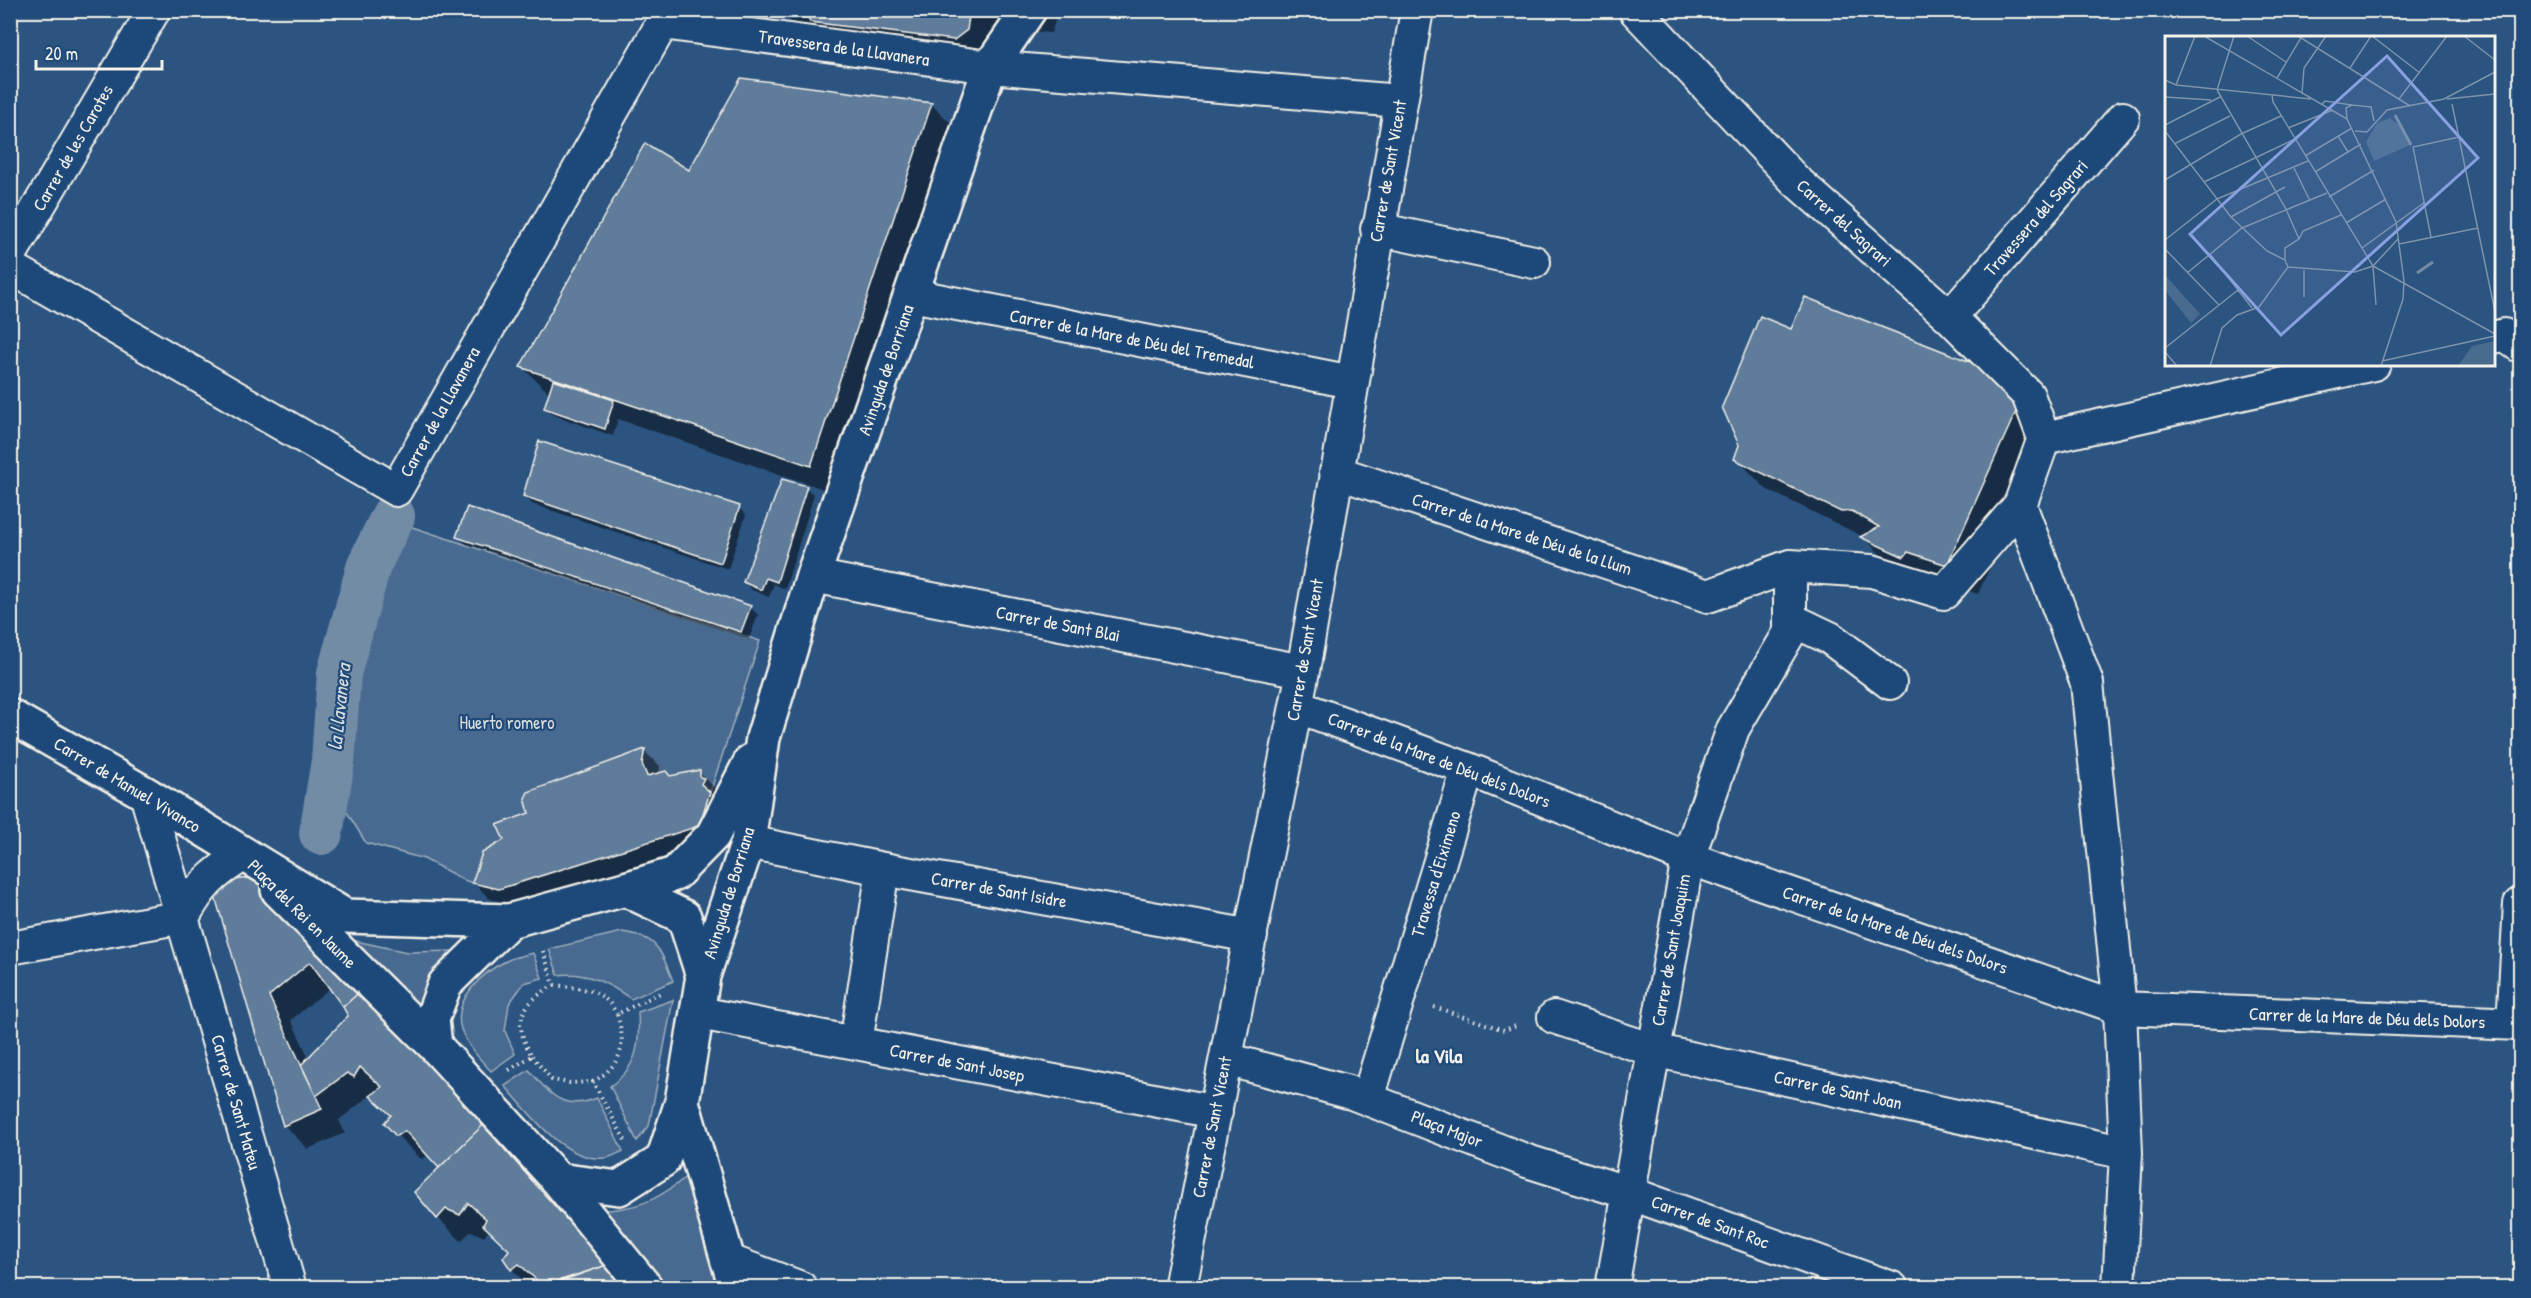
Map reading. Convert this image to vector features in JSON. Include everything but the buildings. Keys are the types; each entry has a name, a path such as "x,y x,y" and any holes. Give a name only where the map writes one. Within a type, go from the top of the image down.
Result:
{"street":[{"name":"Carrer de les Carotes","path":"10,255 154,10"},
{"name":"Avinguda de Borriana","path":"703,976 748,842 763,738 813,576 990,68 1029,10"},
{"name":"Carrer de Sant Vicent","path":"1180,1287 1303,671 1377,229 1417,10"},
{"name":"Carrer del Sagrari","path":"1635,10 1795,180 1950,317 2028,395 2044,438"},
{"name":"Travessera de la Llavanera","path":"666,17 990,68 1400,101"},
{"name":"Carrer de la Llavanera","path":"10,267 396,490 666,17"},
{"name":"Travessera del Sagrari","path":"1950,317 2122,118"},
{"path":"1377,229 1534,262"},
{"name":"Carrer de la Mare de Déu del Tremedal","path":"912,295 1352,382"},
{"path":"2495,338 2504,336 2520,346"},
{"path":"1890,682 1830,638 1790,625 1790,566 1872,572 1944,592 2020,505 2044,438 2365,366"},
{"name":"Carrer de la Mare de Déu de la Llum","path":"1336,472 1708,596 1790,566"},
{"path":"2020,505 2087,683 2120,1008 2126,1153 2119,1287"},
{"name":"Carrer de Sant Blai","path":"813,576 1303,671"},
{"name":"Carrer de Sant Joaquim","path":"1612,1287 1688,858 1733,729 1790,625"},
{"name":"Carrer de la Mare de Déu dels Dolors","path":"1296,706 1468,769 1688,858 2120,1008 2517,1023"},
{"name":"Carrer de Manuel Vivanco","path":"10,716 146,794 243,855"},
{"name":"Avinguda de Borriana","path":"625,889 675,874 713,835 763,738"},
{"name":"Travessa d'Eiximeno","path":"1402,988 1468,769"},
{"name":"Carrer de Sant Mateu","path":"146,794 290,1287"},
{"name":"Carrer de Sant Isidre","path":"748,842 1251,936"},
{"path":"10,948 183,917 200,887 220,869 243,855"},
{"name":"Plaça del Rei en Jaume","path":"243,855 345,916 509,921 625,889"},
{"name":"Plaça del Rei en Jaume","path":"243,855 435,1046 558,1180 646,1287"},
{"path":"856,1043 883,869"},
{"path":"558,1180 619,1188 663,1160 682,1102 699,1013 703,976 684,917 625,889"},
{"path":"2517,1023 2520,904"},
{"name":"Plaça del Rei en Jaume","path":"435,1046 432,1018 445,984 509,921"},
{"path":"1368,1098 1402,988"},
{"name":"Carrer de Sant Josep","path":"699,1013 1216,1112"},
{"name":"Carrer de Sant Joan","path":"1554,1017 1653,1050 2126,1153"},
{"name":"Plaça Major","path":"1226,1059 1368,1098 1527,1161"},
{"path":"682,1102 732,1274 801,1287"},
{"name":"Carrer de Sant Roc","path":"1527,1161 1629,1193 1892,1287"}],"path":[{"path":"541,944 554,985"},
{"path":"554,985 596,992 609,1001 617,1014 622,1031 621,1051 610,1071 592,1082 570,1083 552,1080 532,1056 522,1039 521,1020 527,1003 554,985"},
{"path":"617,1014 670,988"},
{"path":"1402,988 1504,1030 1522,1024"},
{"path":"503,1074 532,1056"},
{"path":"592,1082 626,1142"}],"green space":[{"name":"Huerto romero","path":"397,522 760,641 699,826 499,889 466,881 424,859 366,843 335,793 351,745 345,690 348,672"},
{"path":"622,932 651,941 661,953 673,981 631,999 614,988 587,977 558,975 549,949"},
{"path":"337,937 407,952 455,951 417,1017"},
{"path":"533,953 542,978 524,983 509,1004 505,1031 515,1054 491,1071 474,1052 461,1029 459,1018 461,1008 472,988 488,972 509,960"},
{"path":"673,1000 649,1126 637,1141 610,1086 632,1063 637,1044 638,1012"},
{"path":"529,1070 551,1093 566,1102 585,1102 597,1098 623,1151 607,1158 590,1157 575,1152 549,1134 505,1086"},
{"path":"688,1175 717,1287 662,1287 592,1212 644,1203 664,1193"}],"waterway":[{"name":"la Llavanera","path":"321,833 333,761 339,673 369,565 393,516"}],"district":[{"name":"la Vila","path":"1439,1056"}]}
